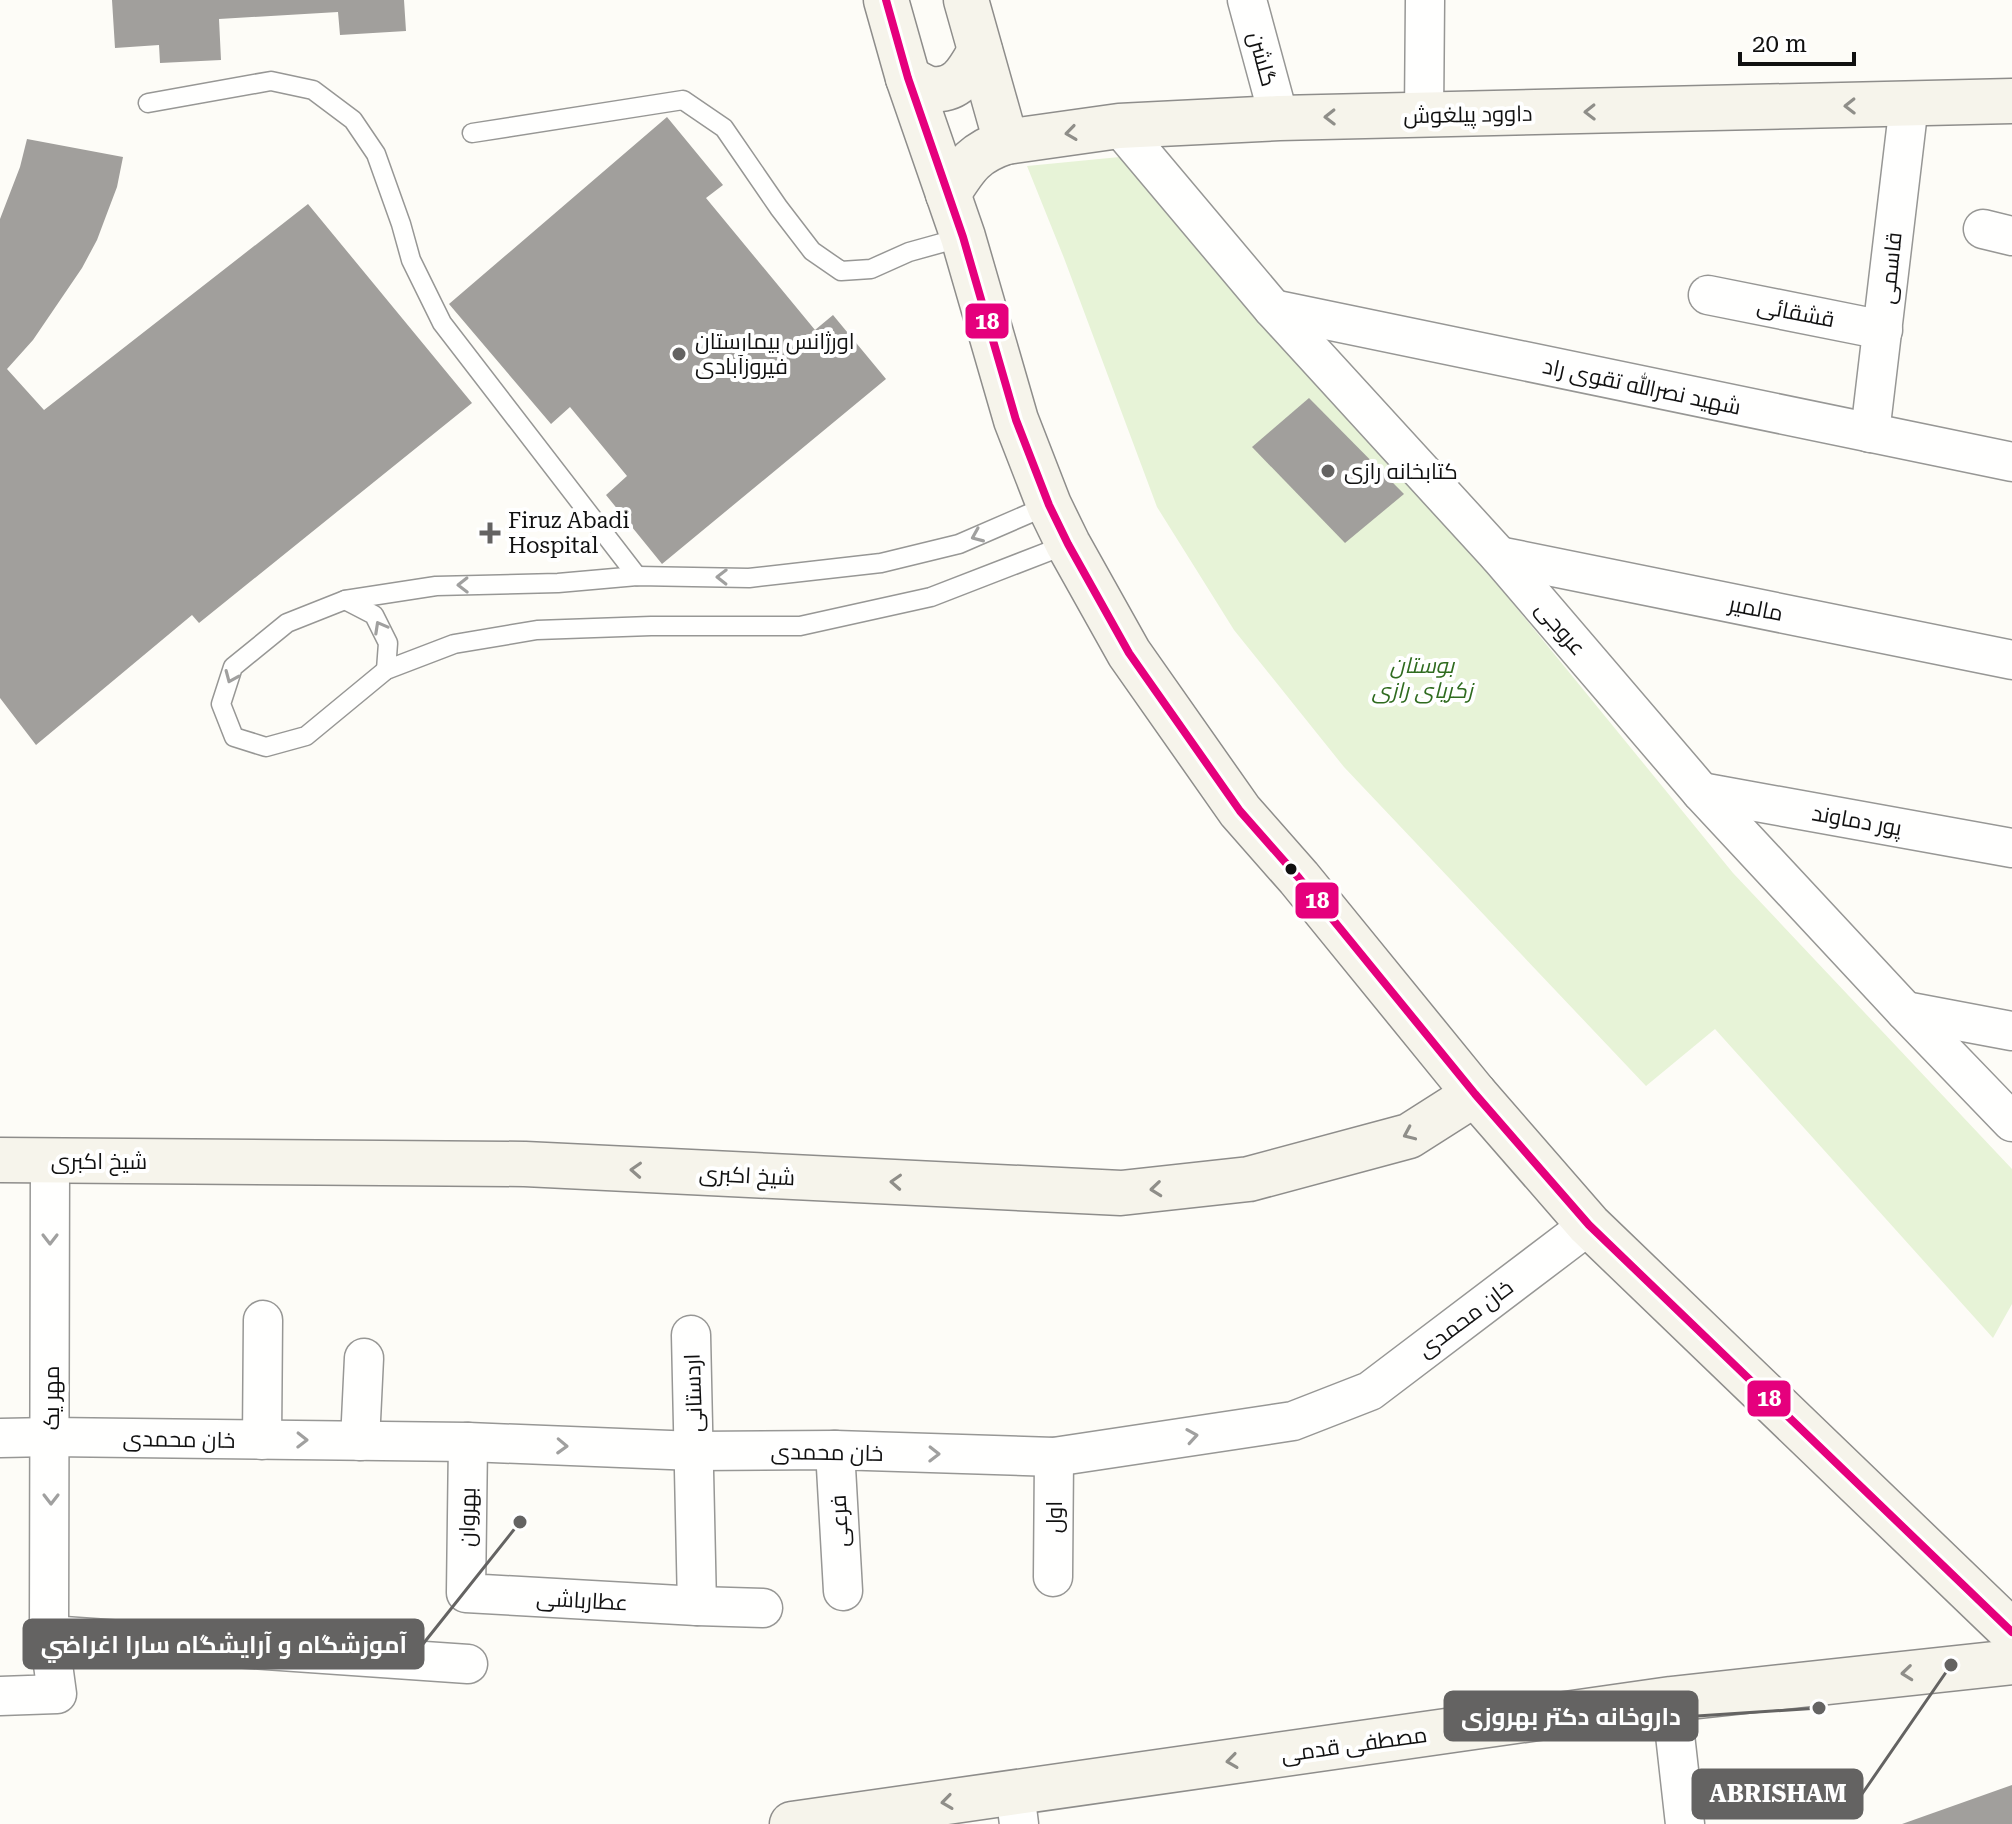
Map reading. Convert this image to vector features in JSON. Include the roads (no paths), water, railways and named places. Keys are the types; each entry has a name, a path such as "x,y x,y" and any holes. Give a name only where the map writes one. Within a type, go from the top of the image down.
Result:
{"main road":[{"path":"886,0 908,78 963,237 1016,420 1049,505 1129,653 1240,811 1299,878 1475,1094 1589,1225 2012,1632"},
{"path":"966,0 1006,142"},
{"path":"908,78 931,89 951,87 965,77 980,51"},
{"name":"داوود پیلغوش","path":"948,194 975,157 990,147 1119,126 1279,118 2012,101"},
{"name":"شیخ اکبری","path":"0,1160 525,1164 1121,1193 1249,1179 1409,1136 1475,1094"},
{"name":"مصطفی قدمی","path":"792,1824 1017,1808 1671,1699 2012,1662"}],"street":[{"name":"گلشن","path":"1247,0 1279,118"},
{"path":"1424,116 1425,0"},
{"name":"قاسمی","path":"1870,433 1909,104"},
{"name":"عروجی","path":"1119,126 1273,309 1499,556 1701,792 2012,1122"},
{"name":"قشقائی","path":"1708,295 1883,330"},
{"name":"شهید نصرالله تقوی راد","path":"1273,309 2012,462"},
{"name":"مالمیر","path":"1499,556 2012,660"},
{"name":"پور دماوند","path":"1701,792 2012,848"},
{"path":"1905,1011 2012,1031"},
{"name":"مهر یک","path":"49,1635 50,1161"},
{"name":"خان محمدی","path":"0,1438 468,1442 695,1451 835,1450 1054,1457 1293,1421 1370,1391 1589,1225"},
{"path":"262,1440 263,1320"},
{"name":"اردستانی","path":"691,1335 695,1451"},
{"path":"360,1441 364,1358"},
{"name":"بهروان","path":"466,1593 468,1442"},
{"name":"فرعی","path":"835,1450 843,1591"},
{"path":"695,1451 697,1606"},
{"name":"اول","path":"1053,1577 1054,1457"},
{"name":"عطارباشی","path":"466,1593 763,1608"},
{"path":"0,1696 57,1694 49,1635 468,1664"},
{"path":"1671,1699 1685,1824"}],"lane":[{"path":"148,103 271,81 313,90 353,120 376,154 411,260 442,323 637,576"},
{"path":"472,133 683,100 724,128 812,251 841,271 871,269 909,252 963,237"},
{"path":"1049,505 959,544 881,563 749,578 637,576 558,583 436,586 345,600 287,623 233,667 221,704 234,737 266,747 306,736 386,670 454,644 537,630 800,626 931,597 1068,544"},
{"path":"345,600 374,615 388,643 386,670"}],"place":[{"name":"اورژانس بیمارستان فیروزآبادی","path":"679,354"},
{"name":"کتابخانه رازی","path":"1328,471"},
{"name":"Firuz Abadi Hospital","path":"490,533"},
{"name":"آموزشگاه و آرايشگاه سارا اغراضي","path":"520,1522"},
{"name":"ABRISHAM","path":"1951,1665"},
{"name":"داروخانه دکتر بهروزی","path":"1819,1708"}],"park label":[{"name":"بوستان زکریای رازی","path":"1422,678"}]}
